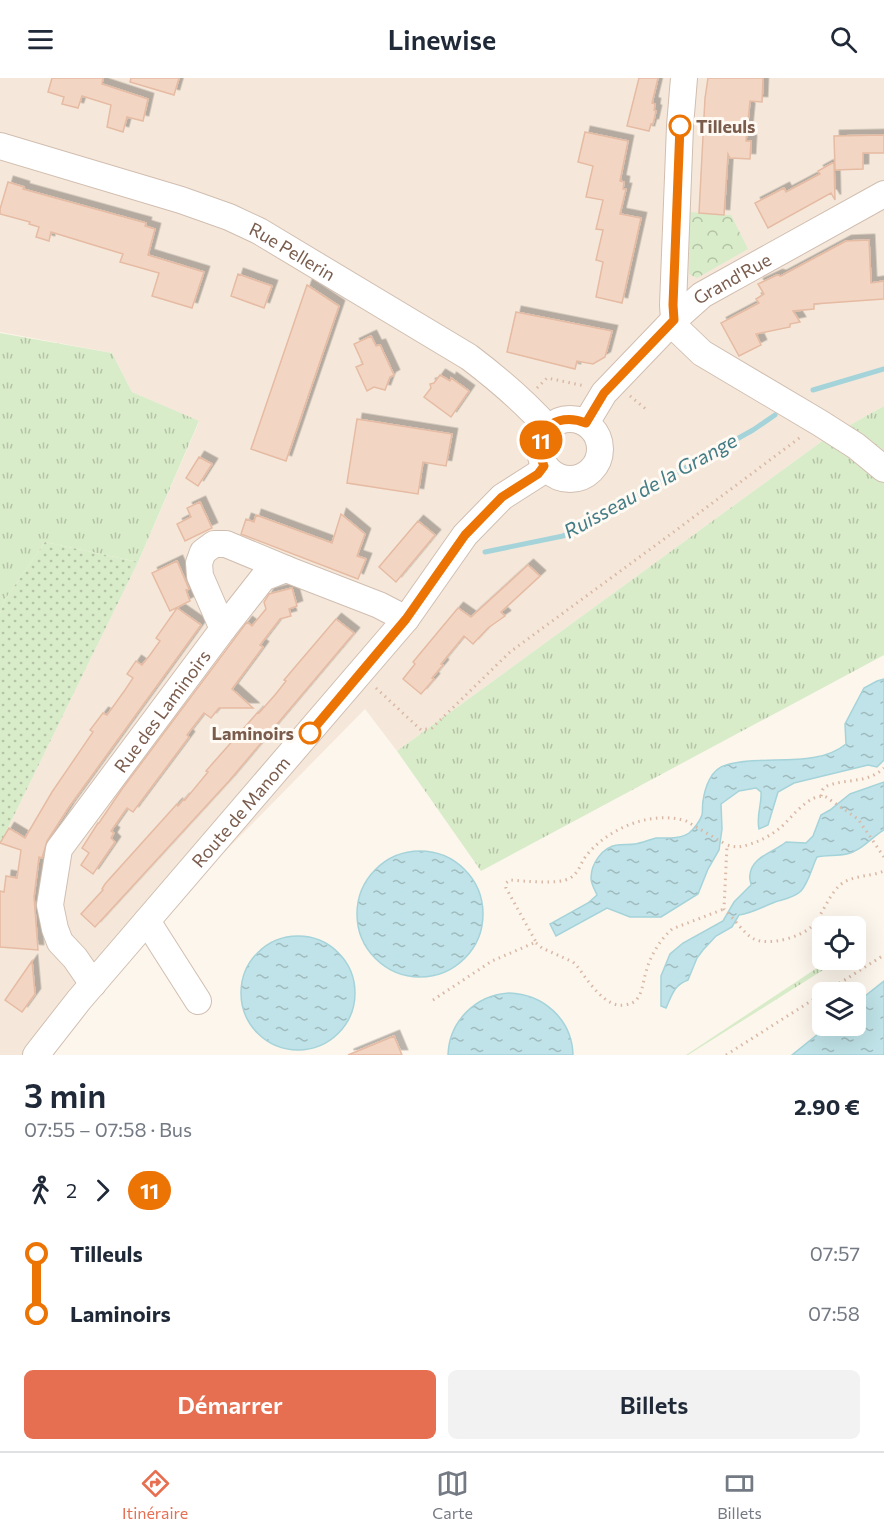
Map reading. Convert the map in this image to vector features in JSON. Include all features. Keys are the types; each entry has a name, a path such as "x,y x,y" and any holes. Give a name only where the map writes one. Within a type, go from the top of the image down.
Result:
{"street":[{"path":"684,78 673,305 677,329 702,353 820,423 856,446 884,469"},
{"name":"Rue Pellerin","path":"0,146 182,200 259,231 469,357 500,380 548,428"},
{"name":"Grand'Rue","path":"586,423 604,393 674,320 702,295 884,194"},
{"path":"566,418 586,423 594,429 600,447 595,466 579,478 570,479 551,473 544,466 540,456 539,446 542,436 556,422 566,418"},
{"name":"Route de Manom","path":"36,1055 93,984 406,619 465,535 502,497 538,474 544,466"},
{"path":"223,629 200,576 199,563 203,552 214,544 226,544 262,558 379,605 406,619"},
{"name":"Rue des Laminoirs","path":"93,984 75,958 60,942 54,929 50,905 59,849 263,578 286,569"},
{"path":"147,921 198,1001"}],"path":[{"path":"531,394 547,378 593,388"},
{"path":"360,672 421,730 432,728 510,652 820,423"},
{"path":"821,796 823,789 827,786 868,778 884,768"},
{"path":"725,910 672,929 666,934 651,957 642,989 636,999 631,1004 620,1006 602,996 573,962 542,948 536,942 506,888 506,883 510,880 564,881 577,874 584,858 595,846 629,825 649,819 679,819 727,845 735,848 744,846 780,828 804,805 821,796 854,815 884,858"},
{"path":"727,845 725,910 751,938 761,941 788,939 810,927 839,886 850,879 884,871"},
{"path":"433,1000 492,961 536,942"},
{"path":"842,982 884,956"},
{"path":"726,1055 812,1001"}],"shaded area":[{"path":"0,78 884,78 884,406 825,439 397,751 365,709 25,1055 0,1055 0,844 138,562 199,422 132,392 112,353 0,332"}],"green space":[{"path":"690,212 731,215 748,249 697,278 689,274"},
{"path":"0,333 112,353 132,392 199,421 138,562 45,542 4,601 0,613"},
{"path":"884,406 884,655 481,871 397,751 825,439"},
{"path":"45,542 138,562 0,844 0,613 4,601"},
{"path":"814,970 823,970 688,1055 686,1055"}],"water":[{"path":"884,679 884,760 877,767 868,765 794,783 778,792 768,825 759,829 761,792 756,788 739,791 721,804 722,829 719,850 698,894 661,917 630,917 607,908 556,936 550,924 588,903 597,895 591,878 593,867 603,852 612,846 657,838 678,837 689,833 697,825 702,815 707,785 716,770 721,767 741,762 805,759 834,752 846,744 845,724 864,688"},
{"path":"884,782 884,830 852,852 817,857 806,883 795,895 739,915 732,927 716,936 703,950 688,980 676,988 666,1008 661,1006 661,976 670,954 683,943 723,921 734,902 751,885 751,869 754,864 786,842 806,843 813,836 821,815 850,794"},
{"path":"420,851 444,856 464,870 478,890 483,914 478,938 464,958 444,972 420,977 396,972 376,958 362,938 357,914 362,890 376,870 396,856"},
{"path":"298,936 320,940 339,952 351,971 355,993 351,1015 339,1034 320,1046 298,1050 276,1046 257,1034 245,1015 241,993 245,971 257,952 276,940"},
{"path":"884,981 884,1055 792,1055 816,1036 866,1036 866,995"},
{"path":"509,993 533,998 553,1011 567,1030 573,1055 448,1055 453,1032 466,1012 485,999"}],"building":[{"path":"52,78 103,78 102,84 148,99 143,121 127,117 123,132 107,127 111,105 82,96 78,108 62,104 64,97 48,92"},
{"path":"131,78 179,78 174,95 130,82"},
{"path":"639,78 658,78 652,103 655,104 654,110 656,111 649,131 627,126"},
{"path":"708,78 763,78 762,102 750,101 746,141 751,141 750,159 730,158 728,154 724,215 699,213"},
{"path":"585,132 628,141 620,181 624,182 623,189 626,189 620,214 641,218 622,303 596,297 603,262 596,260 603,230 596,229 603,200 586,197 593,166 578,162"},
{"path":"884,135 884,153 863,153 863,169 835,170 834,136"},
{"path":"834,162 835,200 831,193 768,228 755,203 784,188 786,192 820,174 818,171"},
{"path":"8,182 24,187 23,189 146,223 145,226 155,229 148,255 204,272 192,308 152,296 159,273 120,262 123,254 51,232 49,241 36,237 39,227 29,224 30,222 0,214"},
{"path":"869,240 871,283 884,281 884,299 814,304 814,309 793,311 800,322 790,324 790,327 756,334 761,345 739,356 721,323 759,303 756,299 764,294 758,284 777,275 781,276 846,241"},
{"path":"238,274 272,286 264,308 231,296"},
{"path":"307,285 339,306 286,461 251,449"},
{"path":"516,312 612,331 605,357 593,364 577,361 575,369 507,352"},
{"path":"371,336 376,346 380,345 394,375 390,377 385,390 374,387 367,391 356,367 363,364 354,344"},
{"path":"440,375 450,381 451,378 469,391 451,417 424,397 431,388 430,384 434,383"},
{"path":"357,419 452,434 446,466 423,462 418,494 347,483"},
{"path":"199,457 212,464 198,486 186,478"},
{"path":"200,502 212,528 185,541 177,524 191,517 187,508"},
{"path":"341,514 365,534 357,556 366,559 358,579 241,534 246,519 254,522 256,515 332,543"},
{"path":"418,521 435,535 396,582 379,567"},
{"path":"177,561 189,589 186,590 190,601 170,611 152,573"},
{"path":"528,565 540,576 501,612 505,616 488,628 473,644 464,636 441,664 443,665 432,678 434,679 421,694 403,679 415,664 413,662 458,608 471,617"},
{"path":"292,588 297,606 289,609 291,616 280,619 260,645 263,647 232,689 253,708 219,708 211,718 204,713 133,812 127,808 111,831 114,833 111,838 115,842 93,874 81,865 89,853 82,848 98,823 247,622 252,626 266,609 264,602 269,594"},
{"path":"177,608 201,625 69,807 47,841 42,858 39,857 34,897 38,950 0,947 0,891 4,892 6,876 17,878 21,850 0,843 9,828 25,838 52,792 93,732 90,730 103,713 107,715 133,678 127,674 136,661 142,665 150,655 160,641 156,638"},
{"path":"336,619 354,633 229,781 95,927 81,914 177,804 178,806 185,800 208,772 206,771 275,695 286,681 284,680"},
{"path":"32,961 35,994 22,1012 5,1000"},
{"path":"394,1036 402,1055 348,1055"}],"waterway":[{"name":"Ruisseau de la Grange","path":"813,390 884,369"},
{"name":"Ruisseau de la Grange","path":"485,552 563,536 753,430 775,415"}],"bus line":[{"name":"11","path":"310,733 406,619 465,535 502,497 538,474 544,466 539,446 548,428 566,418 586,423 604,393 674,320 680,126"}],"place":[{"name":"Tilleuls","path":"680,126"},
{"name":"Laminoirs","path":"310,733"}]}
